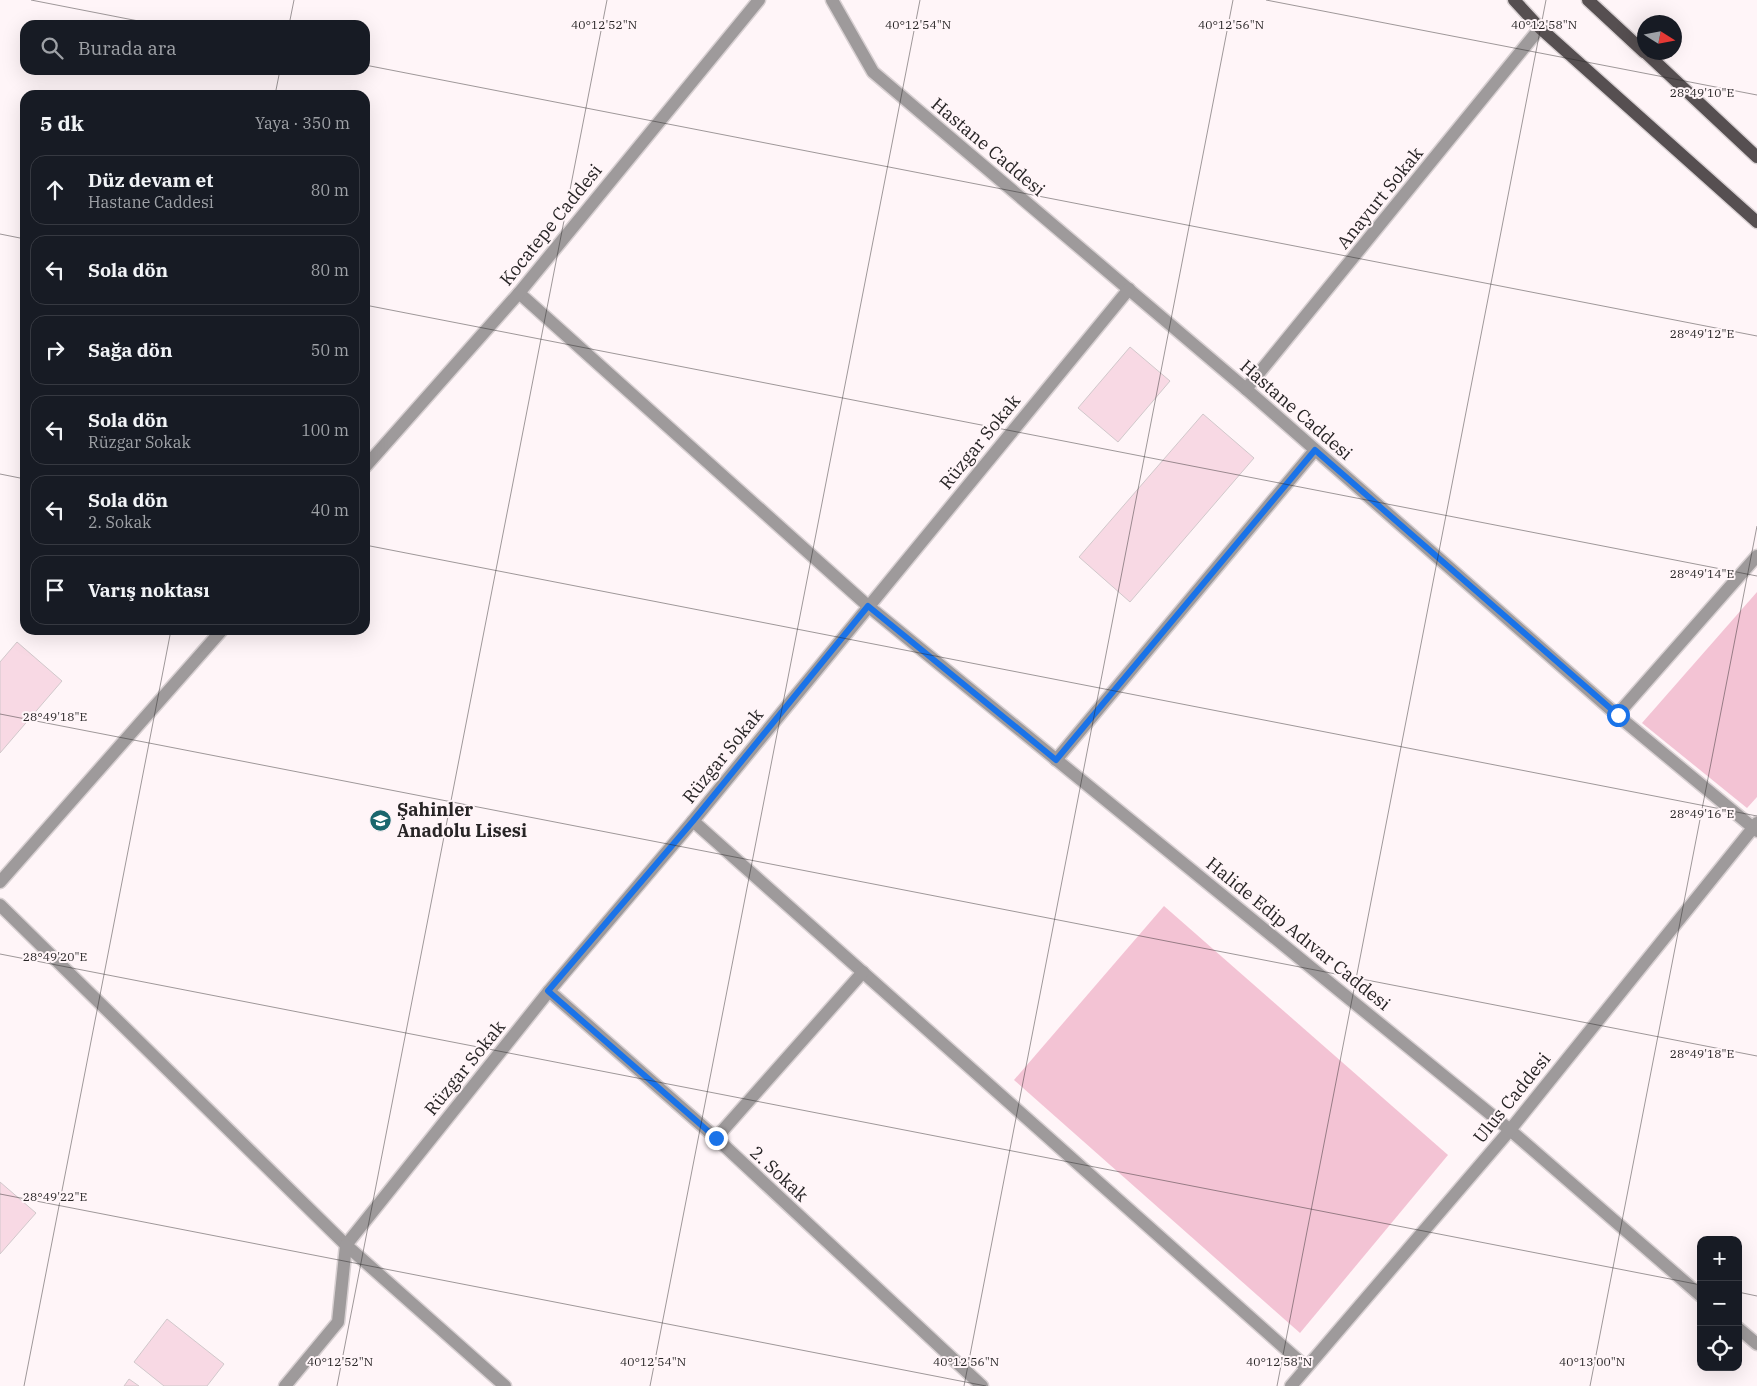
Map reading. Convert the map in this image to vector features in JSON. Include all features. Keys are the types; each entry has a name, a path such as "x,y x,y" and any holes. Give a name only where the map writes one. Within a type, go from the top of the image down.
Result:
{"main road":[{"path":"1514,0 1540,28 1757,222"},
{"path":"1588,0 1637,45"},
{"path":"1654,60 1757,157"}],"street":[{"name":"Kocatepe Caddesi","path":"370,461 518,293 759,0"},
{"name":"Hastane Caddesi","path":"832,0 873,72 1246,389 1618,715 1756,827"},
{"name":"Anayurt Sokak","path":"1246,389 1540,28"},
{"name":"Rüzgar Sokak","path":"346,1245 548,991 693,821 1128,289"},
{"name":"Halide Edip Adıvar Caddesi","path":"518,293 868,606 1510,1130 1697,1293"},
{"path":"1056,760 1315,450"},
{"path":"1618,715 1757,556"},
{"path":"0,882 218,635"},
{"path":"693,821 1306,1367"},
{"name":"Ulus Caddesi","path":"1291,1386 1510,1130 1756,827"},
{"path":"0,905 346,1245 505,1386"},
{"path":"716,1138 863,972"},
{"name":"2. Sokak","path":"548,991 716,1138 982,1386"},
{"path":"285,1386 338,1322 346,1245"},
{"path":"1742,1331 1757,1344"}],"shaded area":[{"path":"1757,592 1757,797 1747,808 1642,723"},
{"path":"1164,906 1448,1155 1300,1333 1014,1080"}],"building":[{"path":"1130,347 1170,381 1118,442 1078,408"},
{"path":"1203,414 1254,458 1130,602 1079,557"},
{"path":"17,642 62,681 0,753 0,662"},
{"path":"0,1182 36,1213 0,1254"},
{"path":"167,1319 224,1364 207,1386 164,1386 134,1362"},
{"path":"129,1379 139,1386 124,1386"}],"place":[{"name":"Şahinler Anadolu Lisesi","path":"381,820"}],"route":[{"path":"716,1138 548,991 693,821 868,606 1056,760 1315,450 1618,715"}]}
